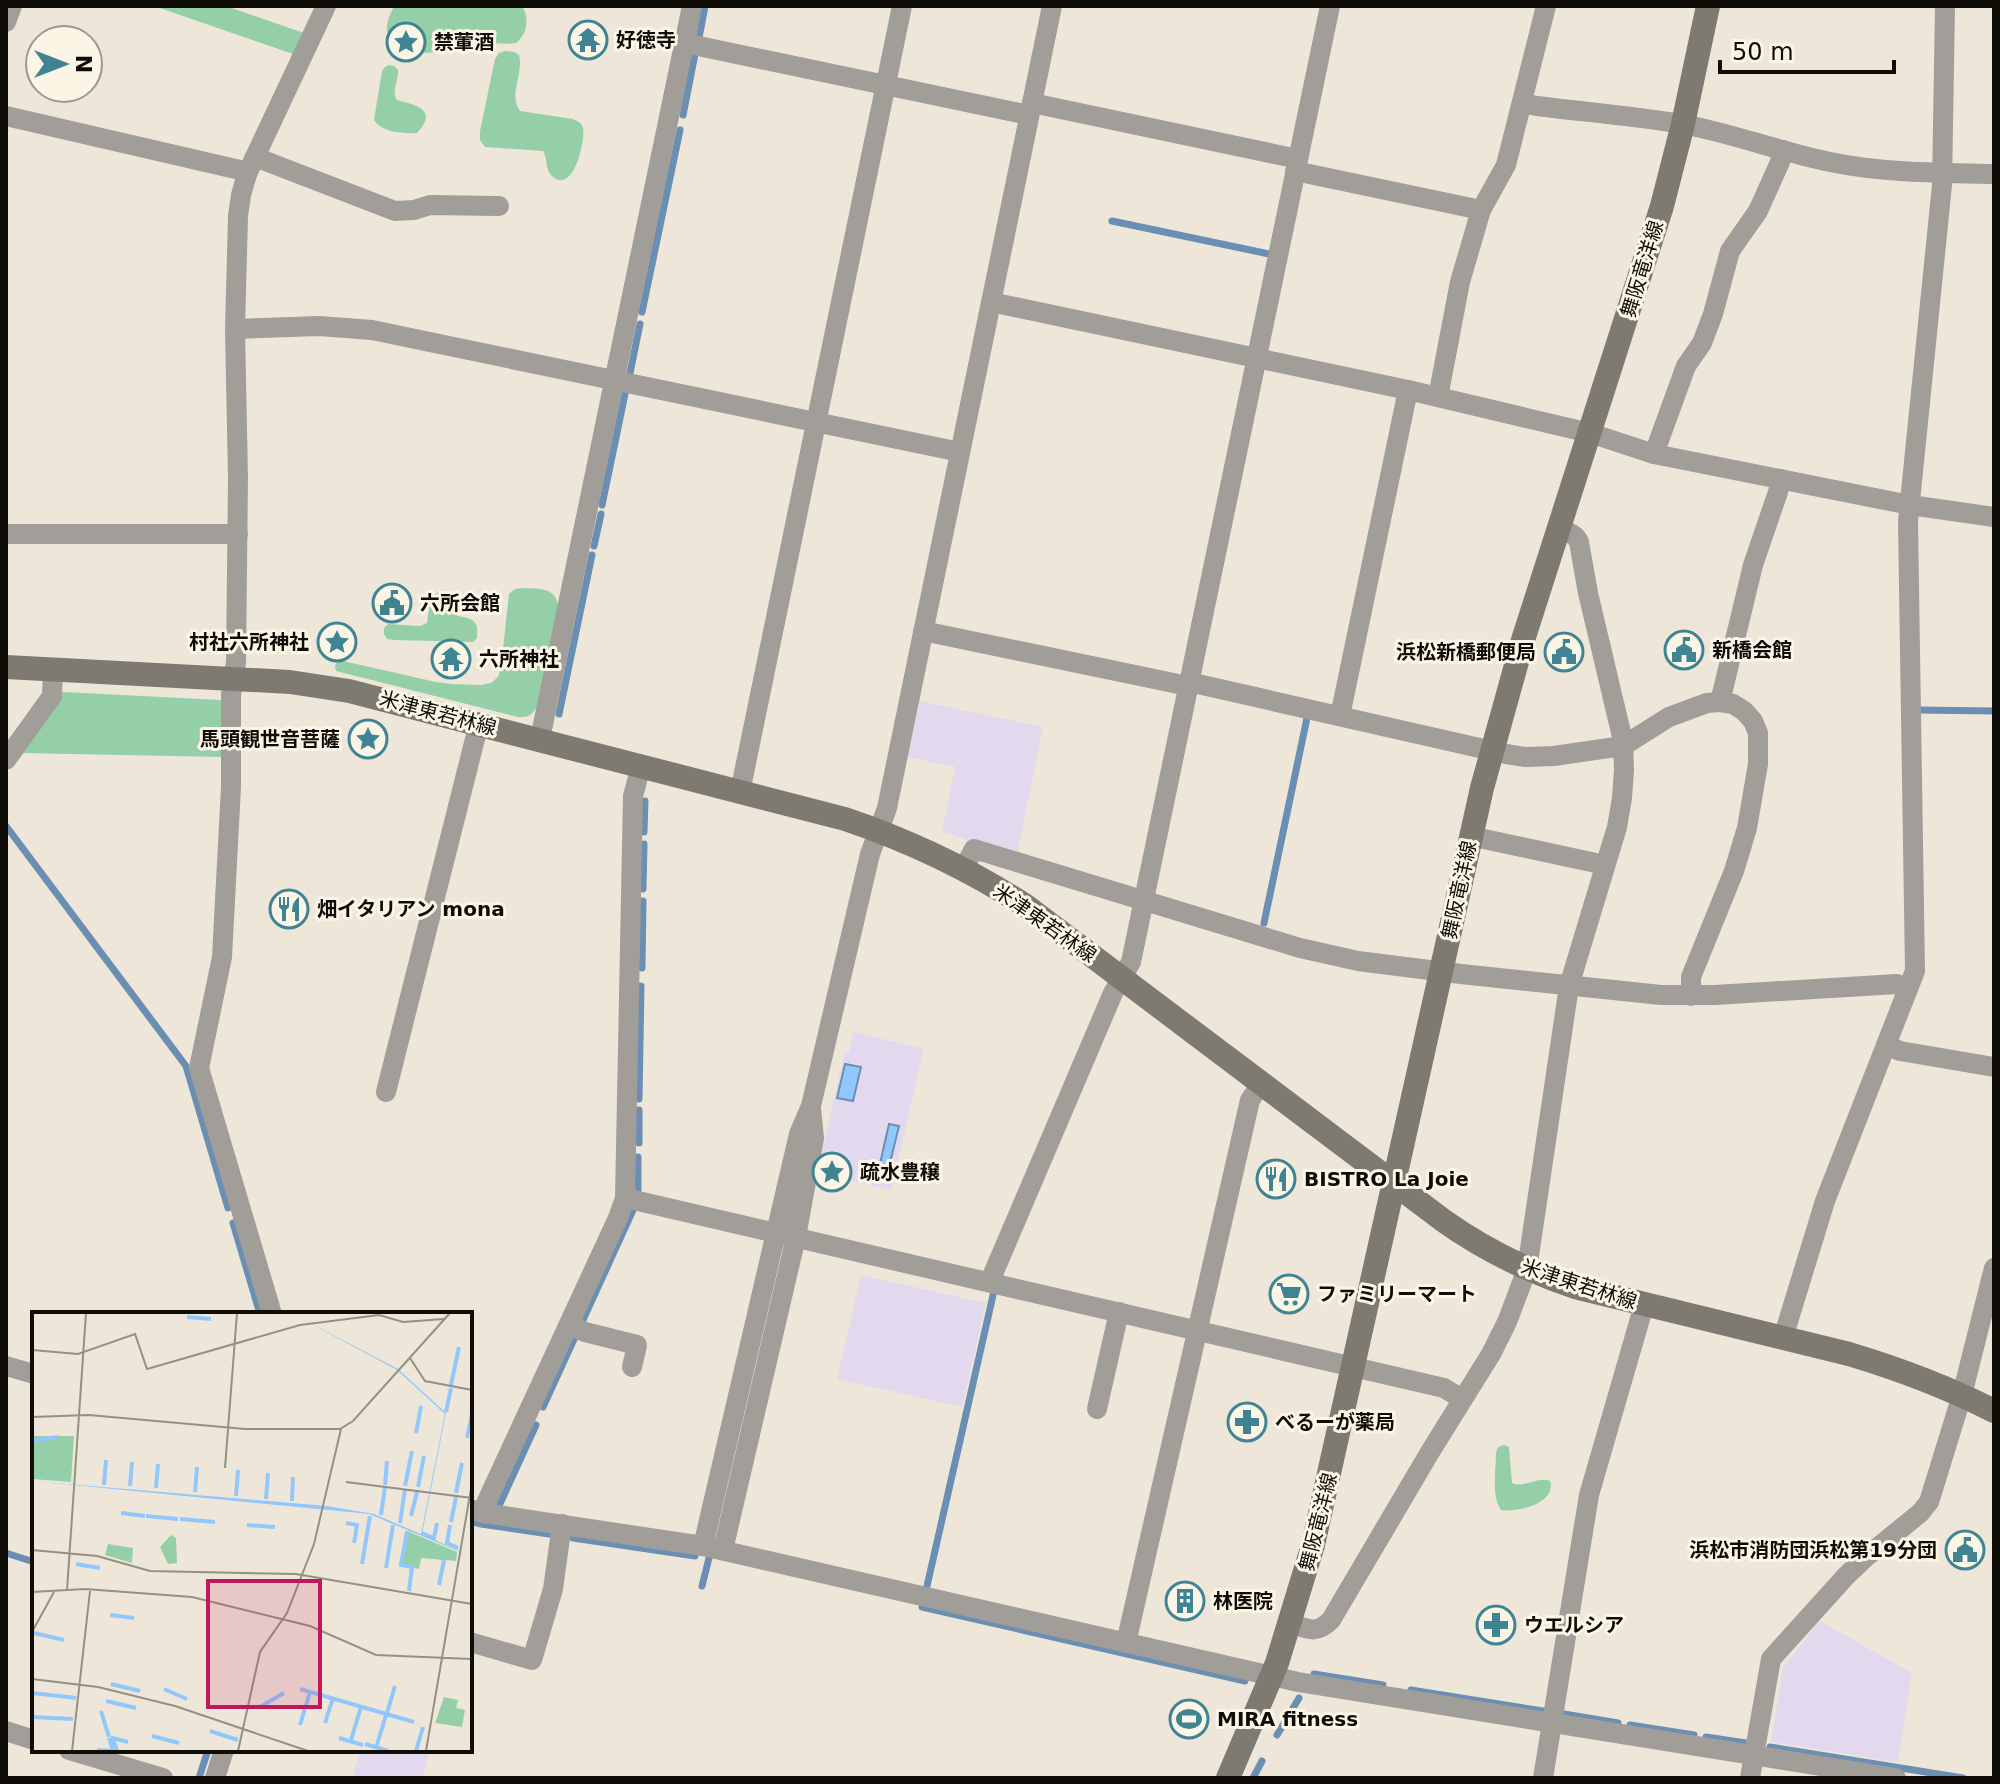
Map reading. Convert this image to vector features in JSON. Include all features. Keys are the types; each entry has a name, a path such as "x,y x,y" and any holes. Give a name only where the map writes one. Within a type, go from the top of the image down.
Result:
{"main road":[{"name":"舞阪竜洋線","path":"1228,1778 1271,1676 1313,1545 1491,750 1650,245 1683,124 1708,6"},
{"name":"米津東若林線","path":"6,667 290,682 349,691 879,830 964,868 1026,906 1468,1238 1527,1269 1575,1287 1878,1363 1962,1395 1994,1411"}],"street":[{"path":"6,22 12,6"},
{"path":"271,1312 199,1068 222,957 231,787 231,695 236,662 238,534 235,329 238,216 251,166 326,6"},
{"path":"540,739 692,6"},
{"path":"740,792 902,6"},
{"path":"713,1548 799,1134 811,1106 870,854 887,808 1052,6"},
{"path":"991,1282 1113,993 1131,962 1330,6"},
{"path":"1438,397 1455,302 1481,210 1506,165 1546,6"},
{"path":"1783,1338 1825,1201 1915,971 1908,521 1942,173 1945,6"},
{"path":"684,43 885,85 1031,109 1297,165 1481,210"},
{"path":"1522,103 1683,124 1810,158 1855,166 1994,174"},
{"path":"6,116 240,170 251,166 395,211 405,212 438,204 499,206"},
{"path":"1654,454 1686,366 1702,343 1713,314 1730,251 1758,211 1783,150"},
{"path":"991,302 1408,390 1590,433 1654,454 1910,505 1994,517"},
{"path":"235,329 354,328 960,452"},
{"path":"1340,716 1408,390"},
{"path":"1720,702 1750,576 1781,479"},
{"path":"1290,1623 1315,1630 1331,1620 1499,1338 1527,1269 1569,986 1617,827 1624,770 1623,746 1579,542 1577,537 1559,529"},
{"path":"6,534 238,534"},
{"path":"923,631 1189,684 1506,754 1540,757 1623,746 1669,717 1707,703 1733,704 1753,721 1758,733 1756,781 1741,850 1691,977 1691,996"},
{"path":"6,760 52,696 53,670"},
{"path":"386,1092 479,723"},
{"path":"477,1511 487,1501 625,1198 633,796 641,766"},
{"path":"1470,836 1605,865"},
{"path":"964,868 974,849 1328,956 1440,972 1634,993 1691,996 1897,984 1908,989"},
{"path":"1886,1045 1900,1051 1994,1067"},
{"path":"1126,1643 1250,1100 1262,1083"},
{"path":"713,1548 796,1237 814,1138 811,1106"},
{"path":"625,1198 1444,1388 1462,1399"},
{"path":"1750,1778 1771,1659 1856,1567 1925,1508 1932,1494 1962,1395 1994,1268"},
{"path":"1543,1778 1589,1495 1644,1305"},
{"path":"1097,1409 1119,1312"},
{"path":"569,1325 637,1345 632,1367"},
{"path":"6,1366 32,1373"},
{"path":"477,1511 713,1548 1298,1682 1896,1778"},
{"path":"472,1643 532,1660 553,1589 562,1524"},
{"path":"6,1731 32,1739"},
{"path":"76,1752 163,1778"},
{"path":"215,1778 223,1752"}],"shaded area":[{"path":"920,701 1043,727 1017,855 942,832 955,767 908,757"},
{"path":"853,1032 924,1049 891,1190 817,1172 845,1052 849,1052"},
{"path":"861,1275 986,1303 962,1407 837,1379"},
{"path":"1820,1621 1912,1673 1898,1762 1771,1742 1783,1667"},
{"path":"359,1752 429,1752 422,1778 352,1778"}],"green space":[{"path":"154,6 226,6 304,33 293,54"},
{"path":"394,6 522,6 526,26 523,36 516,43 465,41 435,52 414,51 399,46 389,37 387,24"},
{"path":"505,51 519,55 515,98 520,111 573,119 582,126 580,154 566,179 559,180 551,175 543,151 485,147 480,140 495,59"},
{"path":"389,65 398,70 397,100 417,107 425,114 426,119 417,133 387,130 374,120 382,71"},
{"path":"515,589 551,592 558,607 538,705 528,716 518,717 336,671 337,662 343,661 436,682 491,683 498,677 501,667 509,594"},
{"path":"439,592 451,597 451,609 455,614 475,624 477,638 473,642 387,639 384,628 388,624 420,626 427,623 430,601"},
{"path":"63,692 222,700 222,757 20,753"},
{"path":"1498,1447 1509,1447 1512,1483 1521,1485 1550,1481 1551,1489 1542,1501 1516,1510 1501,1510 1495,1490 1496,1453"}],"water":[{"path":"845,1064 861,1067 853,1101 837,1098"},
{"path":"889,1124 899,1126 886,1179 877,1177"}],"waterway":[{"path":"699,38 705,6"},
{"path":"683,115 695,54"},
{"path":"642,312 680,130"},
{"path":"1112,221 1269,254"},
{"path":"630,373 640,324"},
{"path":"602,505 625,394"},
{"path":"594,546 601,514"},
{"path":"559,714 592,555"},
{"path":"1918,710 1994,711"},
{"path":"1264,923 1307,718"},
{"path":"644,832 645,801"},
{"path":"6,826 186,1066 228,1208"},
{"path":"643,889 644,844"},
{"path":"642,968 643,901"},
{"path":"639,1099 641,986"},
{"path":"639,1110 639,1143"},
{"path":"638,1157 638,1194"},
{"path":"582,1322 634,1208"},
{"path":"233,1223 259,1312"},
{"path":"927,1586 994,1291"},
{"path":"543,1407 575,1337"},
{"path":"498,1508 536,1425"},
{"path":"472,1522 549,1534"},
{"path":"573,1538 695,1556"},
{"path":"6,1553 32,1561"},
{"path":"702,1586 709,1558"},
{"path":"923,1604 922,1607 1245,1681"},
{"path":"1314,1674 1383,1685"},
{"path":"1411,1690 1543,1711"},
{"path":"1277,1735 1299,1698"},
{"path":"1564,1714 1618,1723"},
{"path":"1630,1725 1694,1735"},
{"path":"1706,1737 1746,1743"},
{"path":"1770,1747 1963,1778"},
{"path":"199,1778 207,1752"},
{"path":"1253,1778 1262,1761"}],"place":[{"name":"好徳寺","path":"588,40"},
{"name":"禁葷酒","path":"406,42"},
{"name":"六所会館","path":"392,603"},
{"name":"村社六所神社","path":"337,642"},
{"name":"新橋会館","path":"1684,650"},
{"name":"浜松新橋郵便局","path":"1564,652"},
{"name":"六所神社","path":"451,659"},
{"name":"馬頭観世音菩薩","path":"368,739"},
{"name":"畑イタリアン mona","path":"289,909"},
{"name":"疏水豊穣","path":"832,1172"},
{"name":"BISTRO La Joie","path":"1276,1179"},
{"name":"ファミリーマート","path":"1289,1294"},
{"name":"べるーが薬局","path":"1247,1422"},
{"name":"浜松市消防団浜松第19分団","path":"1965,1550"},
{"name":"林医院","path":"1185,1601"},
{"name":"ウエルシア","path":"1496,1625"},
{"name":"MIRA fitness","path":"1189,1719"}]}
